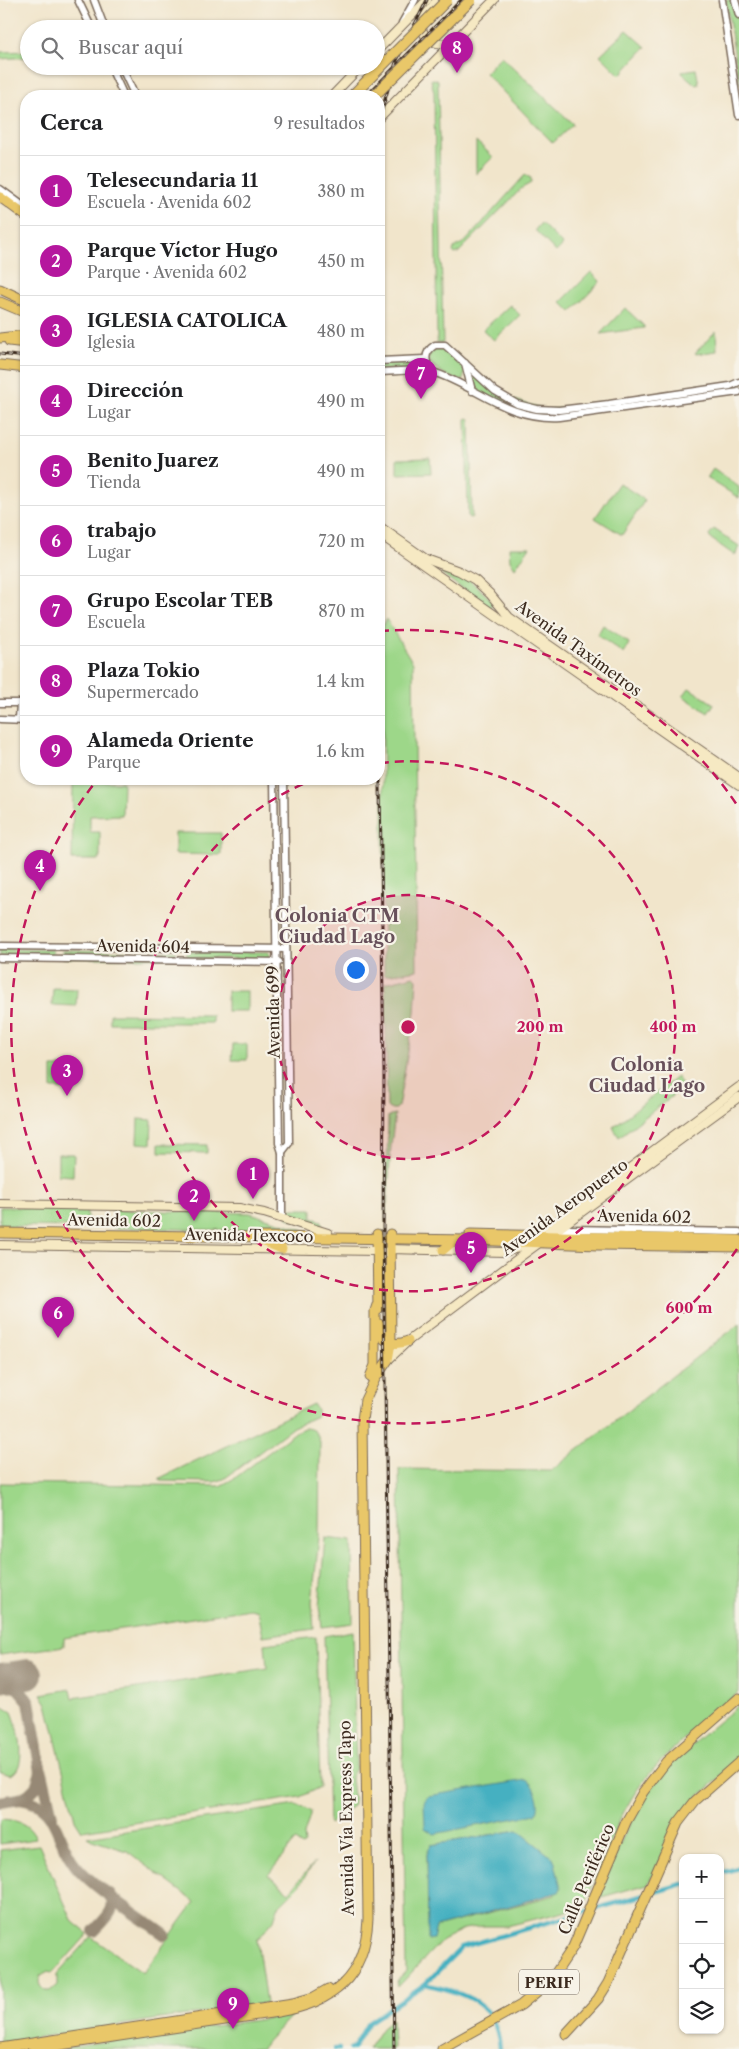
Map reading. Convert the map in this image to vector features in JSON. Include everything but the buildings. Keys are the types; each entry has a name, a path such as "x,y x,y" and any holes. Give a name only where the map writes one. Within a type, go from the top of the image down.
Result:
{"highway":[{"path":"385,63 447,0"},
{"path":"380,90 471,0"},
{"path":"358,90 373,75"}],"main road":[{"path":"385,43 427,0"},
{"path":"437,0 422,20 424,34 429,40 442,44 451,42 458,36"},
{"path":"385,112 494,0"},
{"path":"338,90 353,75"},
{"path":"0,197 20,212"},
{"path":"0,289 20,298"},
{"path":"0,302 20,310"},
{"path":"0,339 20,341"},
{"path":"0,366 20,368"},
{"name":"Avenida Taxímetros","path":"385,530 421,556 450,567 475,580 490,594 501,615"},
{"name":"Avenida Taxímetros","path":"385,538 442,578 548,645 710,761 739,785"},
{"path":"442,578 440,572 450,567"},
{"name":"Avenida Taxímetros","path":"710,761 739,777"},
{"name":"Avenida Aeropuerto","path":"386,1361 408,1341 520,1257 536,1240 739,1087"},
{"name":"Avenida Aeropuerto","path":"550,1236 739,1097"},
{"name":"Avenida 602","path":"0,1204 217,1207 252,1210 328,1233"},
{"name":"Avenida 602","path":"0,1229 328,1233 377,1237"},
{"name":"Avenida 602","path":"0,1233 377,1237"},
{"path":"390,1236 455,1240 536,1240"},
{"name":"Avenida Vía Express Tapo","path":"34,2049 297,2009 318,2002 336,1990 346,1980 359,1960 366,1942 368,1919 362,1420 368,1394 386,1361 391,1343 390,1236"},
{"path":"378,1262 380,1257 390,1249 499,1252 512,1250 550,1236 739,1240"},
{"path":"252,1237 282,1249"},
{"path":"408,1341 399,1344 391,1343 380,1333 377,1305 377,1237 739,1247"},
{"path":"444,1250 455,1240"},
{"name":"Avenida Texcoco","path":"0,1245 378,1251"},
{"path":"512,1250 510,1253 511,1257 520,1257"},
{"name":"Avenida Vía Express Tapo","path":"0,2048 305,2000 331,1987 344,1974 356,1954 362,1923 356,1423 358,1404 374,1368 375,1312 377,1305"},
{"name":"Calle Periférico","path":"442,2049 521,2005 551,1980 573,1947 634,1806 657,1773 676,1752 739,1698"},
{"name":"PERIF","path":"566,2034 598,1999 613,1971 671,1837 686,1811 739,1762"}],"street":[{"path":"78,0 88,20"},
{"path":"94,0 102,20"},
{"path":"398,29 415,0"},
{"path":"722,0 739,115"},
{"path":"735,0 739,15"},
{"path":"114,75 121,90"},
{"path":"125,75 132,90"},
{"path":"736,90 739,98"},
{"path":"0,190 20,204"},
{"path":"432,372 425,359 426,353 435,345 445,345 486,383 504,396 517,404 544,410 609,404 730,386 739,382"},
{"path":"385,361 425,359"},
{"path":"464,362 472,391"},
{"path":"385,372 432,372 522,414 555,417 739,392"},
{"path":"456,384 462,384 469,377"},
{"path":"0,703 20,703"},
{"path":"0,719 20,720"},
{"name":"Avenida 699","path":"274,785 279,1143 282,1152 282,1218"},
{"name":"Avenida 699","path":"282,1152 288,1143 284,785"},
{"name":"Avenida 604","path":"0,946 286,949"},
{"name":"Avenida 604","path":"0,958 286,962"},
{"name":"Avenida 602","path":"550,1236 569,1229 739,1232"}],"green space":[{"path":"726,0 733,0 739,20 739,84"},
{"path":"627,30 646,47 620,75 600,55"},
{"path":"20,51 20,58 0,59 0,52"},
{"path":"501,56 573,124 553,143 485,73"},
{"path":"696,69 699,84 696,85 682,73 683,71"},
{"path":"431,80 438,80 443,343 437,343 434,92"},
{"path":"476,141 493,157 476,174"},
{"path":"525,175 531,178 531,183 522,188 455,254 453,252 454,248 466,241"},
{"path":"541,223 563,245 556,252 535,230"},
{"path":"591,272 600,281 599,283 571,312 561,302"},
{"path":"510,305 520,315 494,340 483,330"},
{"path":"625,308 644,328 600,334"},
{"path":"716,331 717,351 696,354 695,353"},
{"path":"437,349 453,355 462,364 464,375 462,381 447,375 430,363 431,353"},
{"path":"424,361 427,370 385,370 385,363"},
{"path":"468,369 504,397 547,410 708,388 739,381 739,390 549,416 522,413 473,390"},
{"path":"466,419 470,419 472,517 470,518 468,517"},
{"path":"430,458 431,473 397,474 397,459"},
{"path":"713,469 739,487 739,498 707,478"},
{"path":"619,483 645,500 622,535 595,518"},
{"path":"714,529 739,546 736,554 734,555 710,538 709,535"},
{"path":"509,547 530,547 515,568 510,560"},
{"path":"446,570 467,578 493,601 491,607 488,608 442,574"},
{"path":"386,619 413,663 417,970 386,975 384,974 383,785 385,785"},
{"path":"603,625 629,643 624,654 599,636 598,634"},
{"path":"689,688 714,704 708,713 683,696"},
{"path":"73,785 123,785 122,815 90,816 90,832 100,832 100,860 72,860"},
{"path":"175,833 221,833 221,855 175,854"},
{"path":"0,949 53,950 53,957 0,956"},
{"path":"63,950 176,951 176,958 63,958"},
{"path":"187,952 269,952 269,959 187,958"},
{"path":"414,976 417,979 415,1012 398,1107 396,1109 389,1109 387,1107 385,983"},
{"path":"53,988 77,989 76,1006 52,1005"},
{"path":"227,991 247,991 247,1011 227,1011"},
{"path":"110,1014 212,1015 212,1023 110,1023"},
{"path":"233,1044 247,1044 247,1060 232,1060"},
{"path":"52,1067 79,1067 79,1087 52,1089"},
{"path":"677,1077 684,1087 619,1137 613,1127"},
{"path":"395,1114 391,1145 386,1221 388,1116"},
{"path":"138,1119 152,1120 151,1144 137,1143"},
{"path":"159,1144 207,1145 207,1153 159,1152"},
{"path":"58,1154 74,1154 73,1176 58,1175"},
{"path":"0,1207 87,1208 87,1227 0,1226"},
{"path":"286,1209 312,1209 312,1218 322,1221 323,1230 288,1218"},
{"path":"113,1210 250,1213 308,1231 113,1228"},
{"path":"739,1324 739,1692 676,1746 642,1783 616,1827 584,1907 507,1926 483,1926 464,1929 442,1940 398,1987 397,1981 406,1971 399,1469 551,1471","holes":["518,1830 555,1895 436,1927 429,1940 427,1854 431,1845"]},
{"path":"313,1404 317,1410 317,1416 293,1427 224,1479 214,1482 160,1481 160,1478"},
{"path":"304,1428 315,1432 320,1443 319,1537 312,1602 314,1629 263,1636 258,1611 250,1609 64,1638 64,1646 0,1655 0,1483 220,1486 235,1478 297,1431"},
{"path":"325,1538 352,1541 353,1623 322,1627 319,1607"},
{"path":"353,1631 356,1768 351,1777 354,1805 346,1811 344,1810 329,1825 324,1636"},
{"path":"316,1637 320,1787 300,1797 82,1831 75,1820 47,1704 41,1694 71,1689 73,1698 267,1668 265,1644"},
{"path":"0,1705 12,1712 21,1745 20,1763 11,1775 0,1772"},
{"path":"739,1705 739,1761 689,1805 648,1884 598,1898 630,1822 644,1798 664,1772 688,1748"},
{"path":"296,1805 311,1811 304,1835 305,1844 302,1846 295,1841 268,1875 289,1892 315,1862 298,1887 278,1907 274,1920 257,1940 266,2003 0,2043 0,1850 39,1845 73,1922 88,1934 53,1973 46,1972 40,1976 40,1986 45,1991 50,1991 57,1985 57,1975 91,1937 143,1973 195,1902 127,1851 87,1837"},
{"path":"0,1819 22,1823 30,1829 36,1839 0,1844"},
{"path":"292,2015 260,2049 52,2049"},
{"path":"392,2020 393,2049 368,2049 382,2028"}],"water":[{"path":"526,1780 537,1795 538,1810 536,1814 434,1834 425,1828 424,1802 428,1796"},
{"path":"518,1830 554,1859 561,1888 559,1892 436,1927 433,1939 428,1940 427,1854 431,1845"}],"waterway":[{"path":"724,1872 739,1868"},
{"path":"350,2049 354,2047 368,2023 425,1984 462,1947 679,1885"},
{"path":"425,1984 466,1996 476,2002 493,2020 498,2033 500,2049"}],"taxiway":[{"path":"0,1680 17,1687 29,1701 41,1772 36,1787 29,1794 20,1799 0,1802"},
{"path":"42,1772 52,1816"},
{"path":"20,1799 33,1802 43,1808 55,1825 69,1856 84,1875 165,1935"},
{"path":"94,1931 112,1909 113,1905 110,1894"}],"runway":[{"path":"0,1678 28,1674"}],"railway":[{"path":"385,100 396,62 427,0"},
{"path":"372,90 461,0"},
{"path":"0,354 20,356"},
{"path":"380,785 384,1073 383,1234 394,2049"}],"place":[{"name":"Plaza Tokio","path":"457,73"},
{"name":"Grupo Escolar TEB","path":"421,399"},
{"name":"Dirección","path":"40,891"},
{"name":"IGLESIA CATOLICA","path":"67,1096"},
{"name":"Telesecundaria 11","path":"253,1199"},
{"name":"Parque Víctor Hugo","path":"194,1221"},
{"name":"Benito Juarez","path":"471,1273"},
{"name":"trabajo","path":"58,1338"},
{"name":"Alameda Oriente","path":"233,2029"}],"district":[{"name":"Colonia CTM Ciudad Lago","path":"337,926"},
{"name":"Colonia Ciudad Lago","path":"647,1075"}]}
